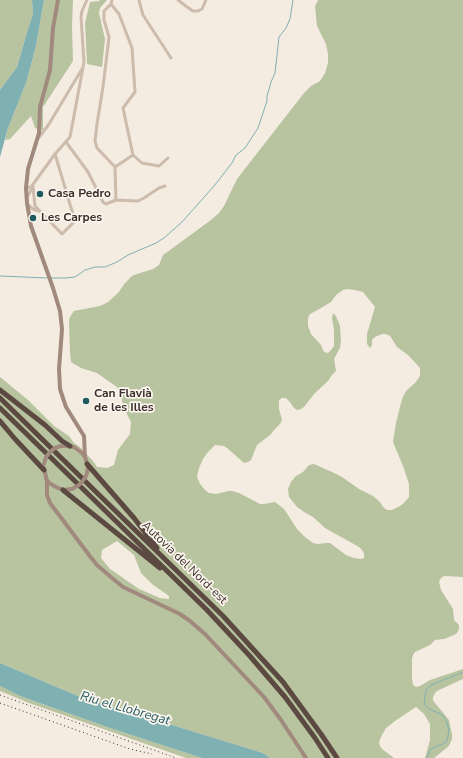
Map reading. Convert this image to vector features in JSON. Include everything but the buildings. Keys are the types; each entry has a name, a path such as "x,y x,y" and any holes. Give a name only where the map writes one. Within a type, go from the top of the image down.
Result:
{"highway":[{"path":"0,390 45,425 62,441 72,447"},
{"name":"Autovia del Nord-est","path":"0,398 223,616 283,682 337,758"},
{"name":"Autovia del Nord-est","path":"0,408 215,619 259,666 285,697 328,758"},
{"path":"0,421 44,470"},
{"path":"87,464 134,518 163,557"},
{"path":"63,490 175,580"}],"main road":[{"path":"58,0 53,28 50,70 40,108 40,127 28,169 26,188 29,218 60,311 62,329 59,369 60,389 66,406 85,439 85,458"},
{"path":"82,432 83,443 80,446 61,446 55,448 46,457 44,464 49,501 59,516 88,555 106,574 134,592 185,618 198,627 212,640 264,697 306,758"},
{"path":"46,478 49,483 63,490 72,489 79,485 85,478 87,473 87,464 85,458 82,453 72,447"},
{"path":"47,494 50,490 56,487"}],"street":[{"path":"27,197 55,154 70,137 83,67 84,56 81,17 87,0"},
{"path":"139,0 143,15 171,58"},
{"path":"178,0 193,11 198,11 202,8 206,0"},
{"path":"116,200 115,167 97,148 95,141 96,124 103,87 108,37 104,20 104,11 112,2 119,14 132,48 135,92 123,108 133,155 142,163 159,166 168,158"},
{"path":"37,140 49,124 83,67"},
{"path":"66,142 88,172 103,202 106,204 116,200 138,201 159,188 166,186"},
{"path":"34,185 35,206 62,234 75,221 55,154"},
{"path":"115,167 133,155"},
{"path":"26,188 34,185"},
{"path":"27,203 33,209 39,211"},
{"path":"29,218 34,211 39,211"}],"green space":[{"path":"0,0 32,0 33,14 17,67 0,90"},
{"path":"44,0 73,0 73,61 43,107 43,130 35,128 31,116 10,139 5,140 8,128 26,83 36,46"},
{"path":"107,0 100,8 99,13 105,39 102,67 87,64 85,23 90,2"},
{"path":"318,0 463,0 463,577 444,576 439,582 441,590 453,609 454,620 459,625 457,633 444,639 435,640 430,645 415,652 412,659 412,678 413,685 416,687 430,680 463,669 463,679 437,691 433,697 435,703 449,720 452,735 449,746 434,758 425,758 430,740 430,724 424,714 416,707 386,728 382,735 379,742 380,746 394,758 270,758 263,753 78,696 0,663 0,377 28,400 54,426 69,436 97,467 107,468 114,465 118,450 130,434 131,422 123,406 121,394 117,387 97,373 81,368 71,362 70,317 74,311 100,306 108,302 118,293 131,277 153,269 159,265 163,255 219,213 237,179 304,93 311,86 320,81 325,73 328,63 328,54 326,44 317,26 315,6","holes":["347,289 363,292 375,307 367,334 367,344 370,348 372,345 372,340 375,337 386,334 390,336 397,347 408,355 420,368 420,376 406,391 402,399 393,442 409,484 409,497 400,506 392,510 387,510 373,496 359,489 342,477 314,464 309,465 303,472 296,476 288,489 289,497 297,507 313,517 325,528 359,547 364,553 364,558 361,559 346,555 330,543 313,543 297,529 284,509 275,502 260,504 232,491 216,494 209,493 200,484 197,477 203,459 215,445 224,446 244,463 251,460 257,445 270,435 282,420 279,409 279,400 286,398 294,408 297,410 301,409 329,380 336,371 334,359 340,348 340,326 336,316 333,313 334,346 328,353 324,352 321,345 311,334 308,326 308,318 310,314 331,302 336,295","117,541 134,555 141,573 152,584 169,596 169,599 160,598 139,589 110,569 101,558 102,550"]},
{"path":"0,686 20,696 110,728 202,758 186,758 29,703 0,691"}],"water":[{"path":"32,0 44,0 36,46 26,83 8,128 0,157 0,90 17,67 33,14"},
{"path":"0,663 78,696 263,753 270,758 202,758 110,728 20,696 0,686"}],"waterway":[{"path":"50,278 75,277 85,270 95,267 105,267 156,243 182,222 214,186 232,163 236,155 245,148 258,128 275,73 279,37 286,28 290,19 293,0"},
{"path":"0,276 47,278"},
{"path":"427,758 430,750 447,741 449,730 444,717 429,709 424,704 426,690 431,685 463,672"}],"railway":[{"path":"0,695 176,758"},
{"path":"0,703 130,749 152,754"}],"place":[{"name":"Casa Pedro","path":"40,194"},
{"name":"Les Carpes","path":"33,218"},
{"name":"Can Flavià de les Illes","path":"86,401"}],"water label":[{"name":"Riu el Llobregat","path":"125,709"}]}
